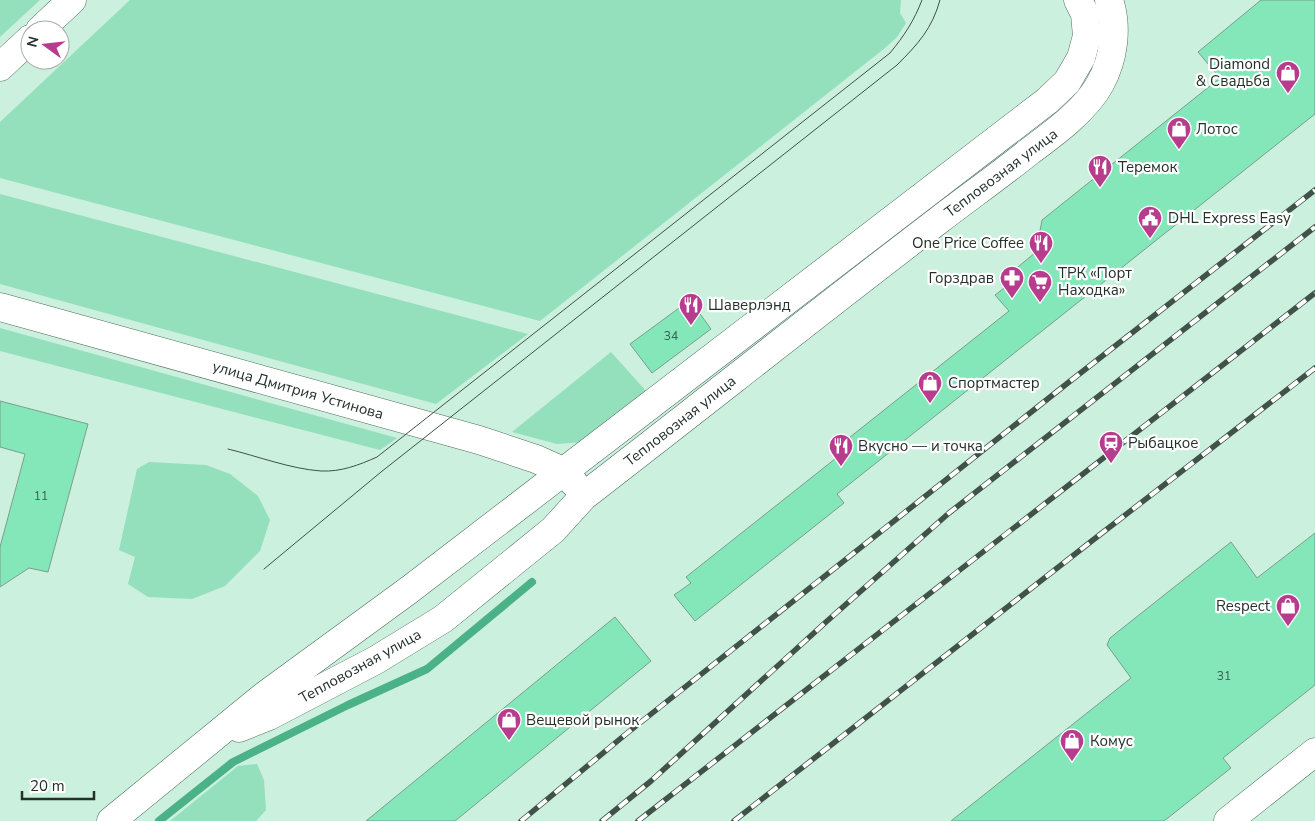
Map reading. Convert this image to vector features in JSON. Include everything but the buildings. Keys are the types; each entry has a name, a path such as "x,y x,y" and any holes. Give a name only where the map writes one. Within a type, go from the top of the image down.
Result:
{"street":[{"path":"51,20 72,0"},
{"name":"Тепловозная улица","path":"111,821 264,696 409,590 1047,101 1068,82 1081,58 1087,36 1085,14 1078,0"},
{"name":"Тепловозная улица","path":"216,736 269,716 376,660 443,619 553,530 584,496 908,244 1061,128 1084,105 1100,84 1110,60 1114,38 1114,14 1109,0"},
{"path":"0,67 20,48"},
{"name":"улица Дмитрия Устинова","path":"0,307 471,438 536,459 564,472 584,496"},
{"path":"1228,821 1315,752"}],"green space":[{"path":"0,0 40,0 0,37"},
{"path":"130,0 901,0 900,13 906,23 897,37 885,48 540,321 0,178 0,122 55,70 70,70 70,56"},
{"path":"0,194 528,334 436,404 0,284"},
{"path":"0,328 397,438 380,450 0,351"},
{"path":"611,352 646,391 582,442 557,444 512,432"},
{"path":"149,462 206,465 230,474 258,496 270,520 260,551 225,586 192,599 148,597 128,584 135,557 119,550 137,469"},
{"path":"257,764 264,780 266,810 256,821 170,821 238,766"}],"waterway":[{"path":"159,821 233,762 348,705 427,669 532,582"}],"tram line":[{"path":"228,449 286,465 321,471 350,467 377,457 890,53 916,15 922,0"},
{"path":"264,569 381,472 897,65 923,36 933,19 940,0"}],"railway":[{"path":"521,821 626,734 1069,382 1315,190"},
{"path":"602,821 651,781 949,513 1315,227"},
{"path":"638,821 1315,293"},
{"path":"734,821 1315,368"}],"place":[{"name":"Diamond & Свадьба","path":"1288,94"},
{"name":"Лотос","path":"1179,150"},
{"name":"Теремок","path":"1100,188"},
{"name":"DHL Express Easy","path":"1150,239"},
{"name":"One Price Coffee","path":"1041,264"},
{"name":"Горздрав","path":"1012,299"},
{"name":"ТРК «Порт Находка»","path":"1040,303"},
{"name":"Шаверлэнд","path":"691,326"},
{"name":"Спортмастер","path":"930,404"},
{"name":"Рыбацкое","path":"1111,464"},
{"name":"Вкусно — и точка","path":"841,467"},
{"name":"Respect","path":"1288,627"},
{"name":"Вещевой рынок","path":"509,741"},
{"name":"Комус","path":"1072,762"}]}
